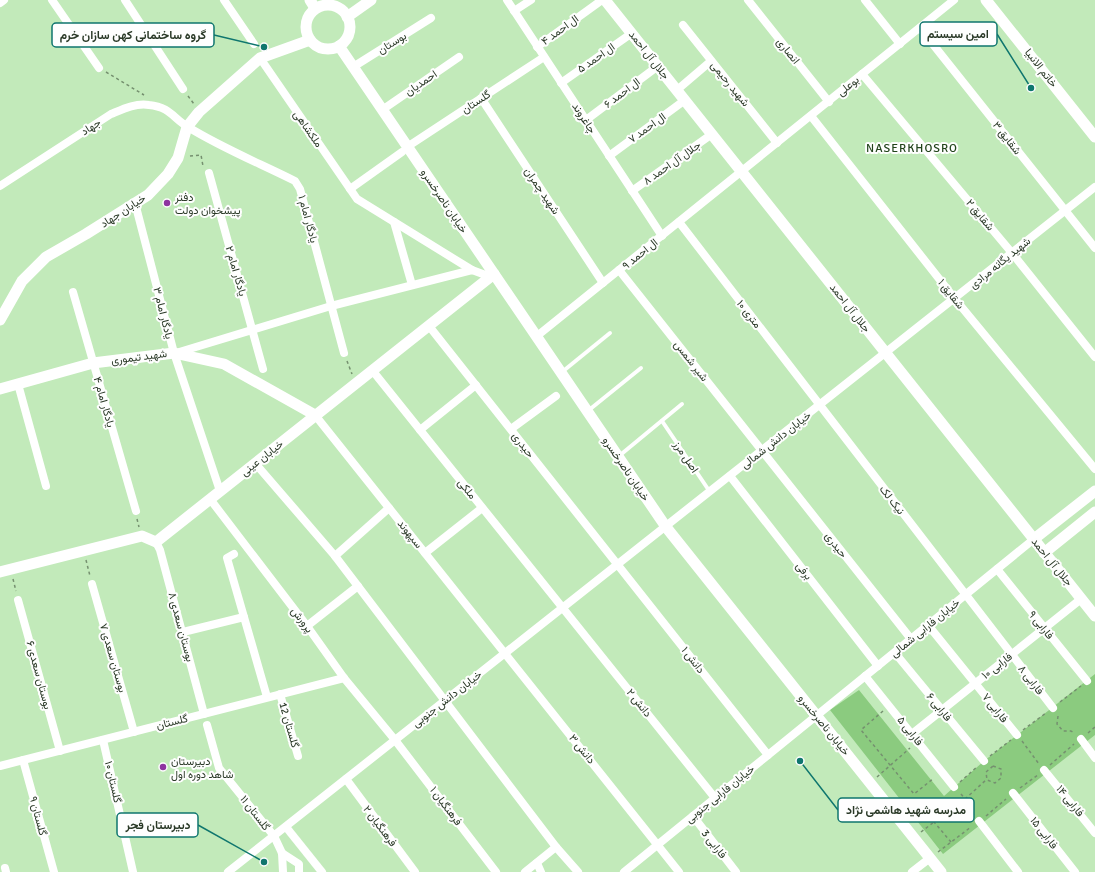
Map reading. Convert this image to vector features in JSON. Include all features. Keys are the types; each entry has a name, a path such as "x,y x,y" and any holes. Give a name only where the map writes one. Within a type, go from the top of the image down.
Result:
{"street":[{"path":"0,3 4,0"},
{"path":"52,0 99,68"},
{"path":"125,0 183,89"},
{"path":"224,0 254,44"},
{"path":"347,17 371,0"},
{"name":"چاغروند","path":"507,0 662,236"},
{"path":"514,11 531,0"},
{"name":"جلال آل احمد","path":"604,0 743,171 1095,616"},
{"name":"ال احمد ۴","path":"537,47 604,0"},
{"name":"انصاری","path":"748,0 829,102"},
{"path":"865,0 900,44"},
{"name":"بوعلی","path":"743,171 954,0"},
{"name":"خاتم الانبیا","path":"986,0 1095,137"},
{"path":"312,4 337,6 347,17 349,23 347,36 338,46 326,49 310,40 307,33 307,20 312,4"},
{"name":"بوستان","path":"353,67 430,18"},
{"name":"شهید رحیمی","path":"683,25 777,143"},
{"name":"شقایق ۳","path":"920,28 1095,248"},
{"name":"ال احمد ۵","path":"561,83 632,33"},
{"name":"خیابان جهاد","path":"0,320 22,281 46,257 148,195 168,174 178,158 187,126 199,112 260,58 310,40"},
{"name":"خیابان ناصرخسرو","path":"338,46 382,110 405,149 492,275 537,336 666,527 941,872"},
{"name":"احمدیان","path":"382,110 460,57"},
{"name":"گلستان","path":"350,189 405,149 544,57"},
{"name":"ملکشاهی","path":"260,58 357,199 394,222"},
{"path":"677,90 711,61"},
{"name":"ال احمد ۶","path":"586,120 658,66"},
{"name":"شقایق ۲","path":"862,74 1012,253 1095,357"},
{"name":"شهید چمران","path":"481,98 604,283"},
{"name":"ال احمد ۷","path":"609,156 685,100"},
{"name":"جهاد","path":"0,186 111,114 131,106 149,105 170,111 187,126"},
{"name":"شقایق ۱","path":"811,116 954,299 1095,469"},
{"name":"یادگار امام ۱","path":"187,126 294,181 300,189 344,353"},
{"name":"جلال آل احمد ۸","path":"632,191 712,134"},
{"name":"ال احمد ۹","path":"537,336 743,171"},
{"name":"یادگار امام ۲","path":"209,173 263,369"},
{"name":"شهید یگانه مرادی","path":"886,353 1095,187"},
{"name":"یادگار امام ۳","path":"135,203 174,353 220,491"},
{"path":"394,222 412,285"},
{"path":"394,222 472,270 492,275"},
{"name":"۱۰ متری","path":"679,222 820,406"},
{"path":"174,353 331,306 472,270"},
{"name":"شیر شمس","path":"619,270 762,451"},
{"name":"خیابان عینی","path":"156,542 492,275"},
{"name":"یادگار امام ۴","path":"73,292 136,511"},
{"name":"حیدری","path":"429,326 618,565"},
{"name":"شهید تیموری","path":"0,389 93,363 174,353 224,364 315,415"},
{"name":"خیابان دانش شمالی","path":"666,527 886,353"},
{"name":"ملکی","path":"372,370 563,608"},
{"path":"18,384 46,486"},
{"path":"420,430 476,385"},
{"path":"511,429 556,396"},
{"name":"نیک لک","path":"820,406 965,595"},
{"name":"سپهوند","path":"315,415 505,654"},
{"name":"حیدری","path":"762,451 911,639"},
{"path":"256,463 335,556 446,700 556,847 578,872"},
{"name":"برفی","path":"730,476 878,666"},
{"path":"1034,539 1095,490"},
{"name":"پرورش","path":"210,498 307,626 344,678 395,740"},
{"path":"335,556 389,508"},
{"path":"425,553 482,508"},
{"path":"1044,552 1095,512"},
{"name":"خیابان دانش جنوبی","path":"228,872 666,527"},
{"path":"5,571 142,536 156,542"},
{"name":"خیابان فارابی شمالی","path":"816,716 1034,539"},
{"name":"بوستان سعدی ۸","path":"156,542 160,550 204,714"},
{"path":"234,554 227,558 267,697"},
{"name":"دانش ۱","path":"618,565 768,755"},
{"name":"فارابی ۹","path":"997,570 1087,681"},
{"name":"بوستان سعدی ۷","path":"92,584 134,732"},
{"path":"307,626 358,586"},
{"name":"فارابی ۸","path":"965,595 1053,708"},
{"name":"فارابی ۱۰","path":"912,734 1081,599"},
{"name":"بوستان سعدی ۶","path":"18,600 60,751"},
{"name":"دانش ۲","path":"563,608 715,798"},
{"path":"182,632 244,617"},
{"name":"فارابی ۷","path":"928,625 1017,735"},
{"name":"فارابی ۶","path":"895,653 984,761"},
{"name":"دانش ۳","path":"505,654 679,872"},
{"name":"فارابی ۵","path":"865,676 954,786"},
{"name":"گلستان","path":"0,766 344,678"},
{"name":"گلستان 12","path":"280,694 298,756"},
{"name":"خیابان فارابی جنوبی","path":"624,872 816,716"},
{"name":"گلستان ۱۱","path":"208,725 220,768 274,836 282,853"},
{"path":"1081,739 1095,758"},
{"name":"گلستان ۱۰","path":"103,740 133,872"},
{"name":"فرهنگیان ۱","path":"395,740 496,872"},
{"name":"گلستان ۹","path":"23,760 54,872"},
{"name":"فارابی ۱۴","path":"1044,770 1095,833"},
{"name":"فرهنگیان ۲","path":"346,779 415,872"},
{"name":"فارابی ۱۵","path":"1013,793 1075,872"},
{"name":"فارابی 3","path":"692,816 734,869"},
{"path":"1088,823 1095,818"},
{"path":"979,821 1018,872"},
{"path":"286,827 322,872"},
{"path":"525,872 556,847"},
{"path":"282,853 299,868 310,856"},
{"path":"282,853 283,872"},
{"path":"912,872 930,858"},
{"path":"537,863 541,872"},
{"path":"724,872 734,869"}],"lane":[{"path":"561,373 610,333"},
{"path":"587,411 641,368"},
{"path":"618,457 682,404"},
{"name":"اصل مرز","path":"662,421 710,492"}],"path":[{"path":"99,68 144,96"},
{"path":"183,89 199,112"},
{"path":"178,158 201,155 205,174 209,173"},
{"path":"344,353 356,383"},
{"path":"136,511 142,536"},
{"path":"84,551 92,584"},
{"path":"5,571 18,600"},
{"path":"889,706 861,730 914,794 942,771"},
{"path":"1053,708 1058,715 1057,724 1063,731 1071,730 1081,739"},
{"path":"1017,735 1044,770"},
{"path":"870,783 918,741"},
{"path":"965,799 986,780 986,772 993,766 1001,769 1001,778 995,783 986,780"},
{"path":"954,786 965,799 966,807 979,821"},
{"path":"913,837 934,822 966,807"},
{"path":"934,822 951,842"}],"green space":[{"path":"1095,674 1095,735 943,854 830,710 859,690 944,796 984,761"}],"place":[{"name":"گروه ساختمانی کهن سازان خرم","path":"264,47"},
{"name":"امین سیستم","path":"1031,88"},
{"name":"دفتر پیشخوان دولت","path":"167,203"},
{"name":"مدرسه شهید ه‍اشمی نژاد","path":"800,761"},
{"name":"دبیرستان شاهد دوره اول","path":"163,767"},
{"name":"دبیرستان فجر","path":"264,862"}],"district":[{"name":"NASERKHOSRO","path":"912,148"}]}
